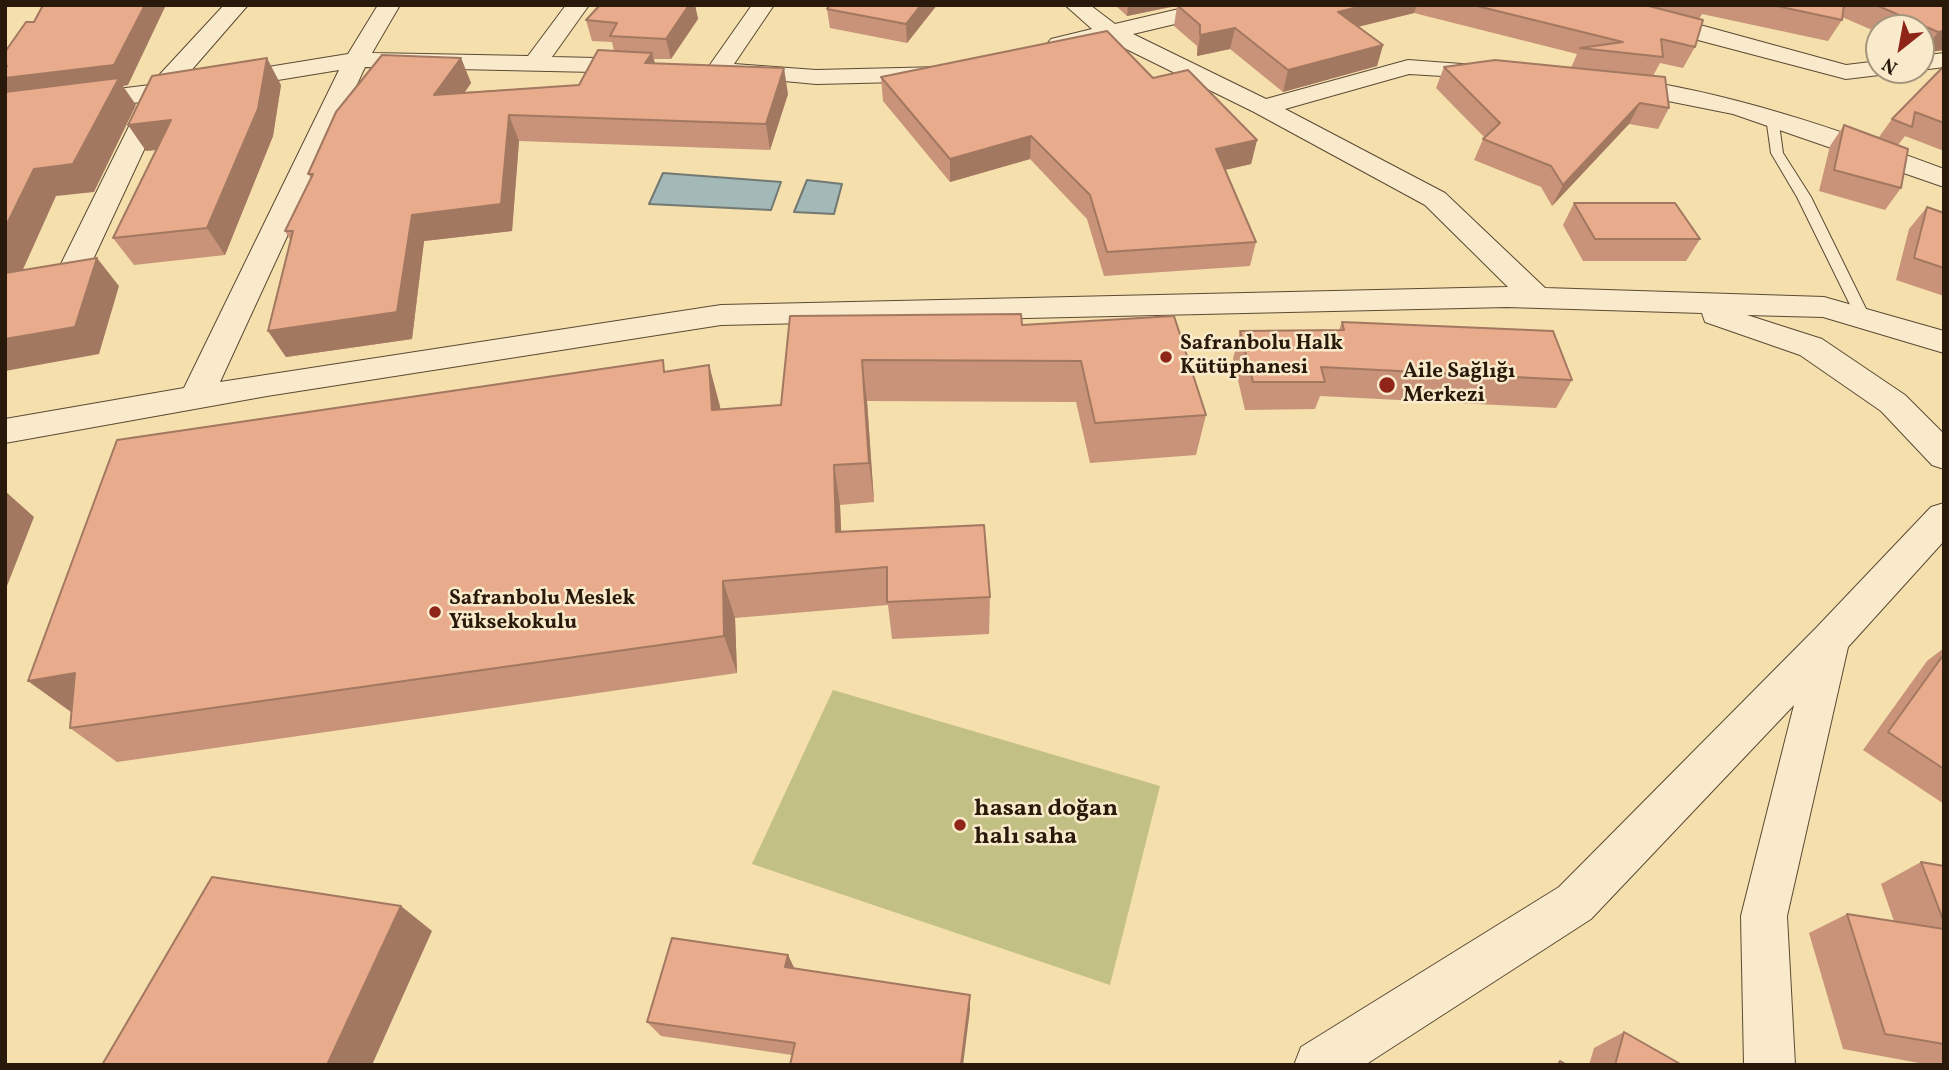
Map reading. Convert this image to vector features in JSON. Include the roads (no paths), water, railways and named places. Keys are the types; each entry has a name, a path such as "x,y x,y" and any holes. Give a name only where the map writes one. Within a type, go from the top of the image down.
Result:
{"street":[{"path":"75,266 158,92 236,5"},
{"path":"196,397 356,60 390,5"},
{"path":"536,62 578,5"},
{"path":"719,69 763,5"},
{"path":"1076,5 1108,31 1263,107 1435,199 1537,298"},
{"path":"1042,49 1108,31 1226,5"},
{"path":"1592,5 1846,72 1865,70"},
{"path":"5,111 158,92 356,60 667,67"},
{"path":"1263,107 1408,67 1514,73"},
{"path":"693,68 816,77 948,74 962,70"},
{"path":"1596,82 1664,89 1801,124 1944,179"},
{"path":"5,430 196,397 721,315 1537,298 1824,307 1944,342"},
{"path":"1678,302 1811,347 1893,403 1944,456"},
{"path":"5,446 107,413"},
{"path":"1319,1065 1575,903 1830,640 1944,517"},
{"path":"1770,1065 1764,916 1830,640"}],"lane":[{"path":"1772,117 1777,153 1804,197 1864,318"}],"water":[{"path":"663,173 781,182 771,210 649,204"},
{"path":"807,180 842,184 834,214 794,212"}],"place":[{"name":"Safranbolu Halk Kütüphanesi","path":"1166,357"},
{"name":"Aile Sağlığı Merkezi","path":"1387,385"},
{"name":"Safranbolu Meslek Yüksekokulu","path":"435,612"},
{"name":"hasan doğan halı saha","path":"960,825"}]}
